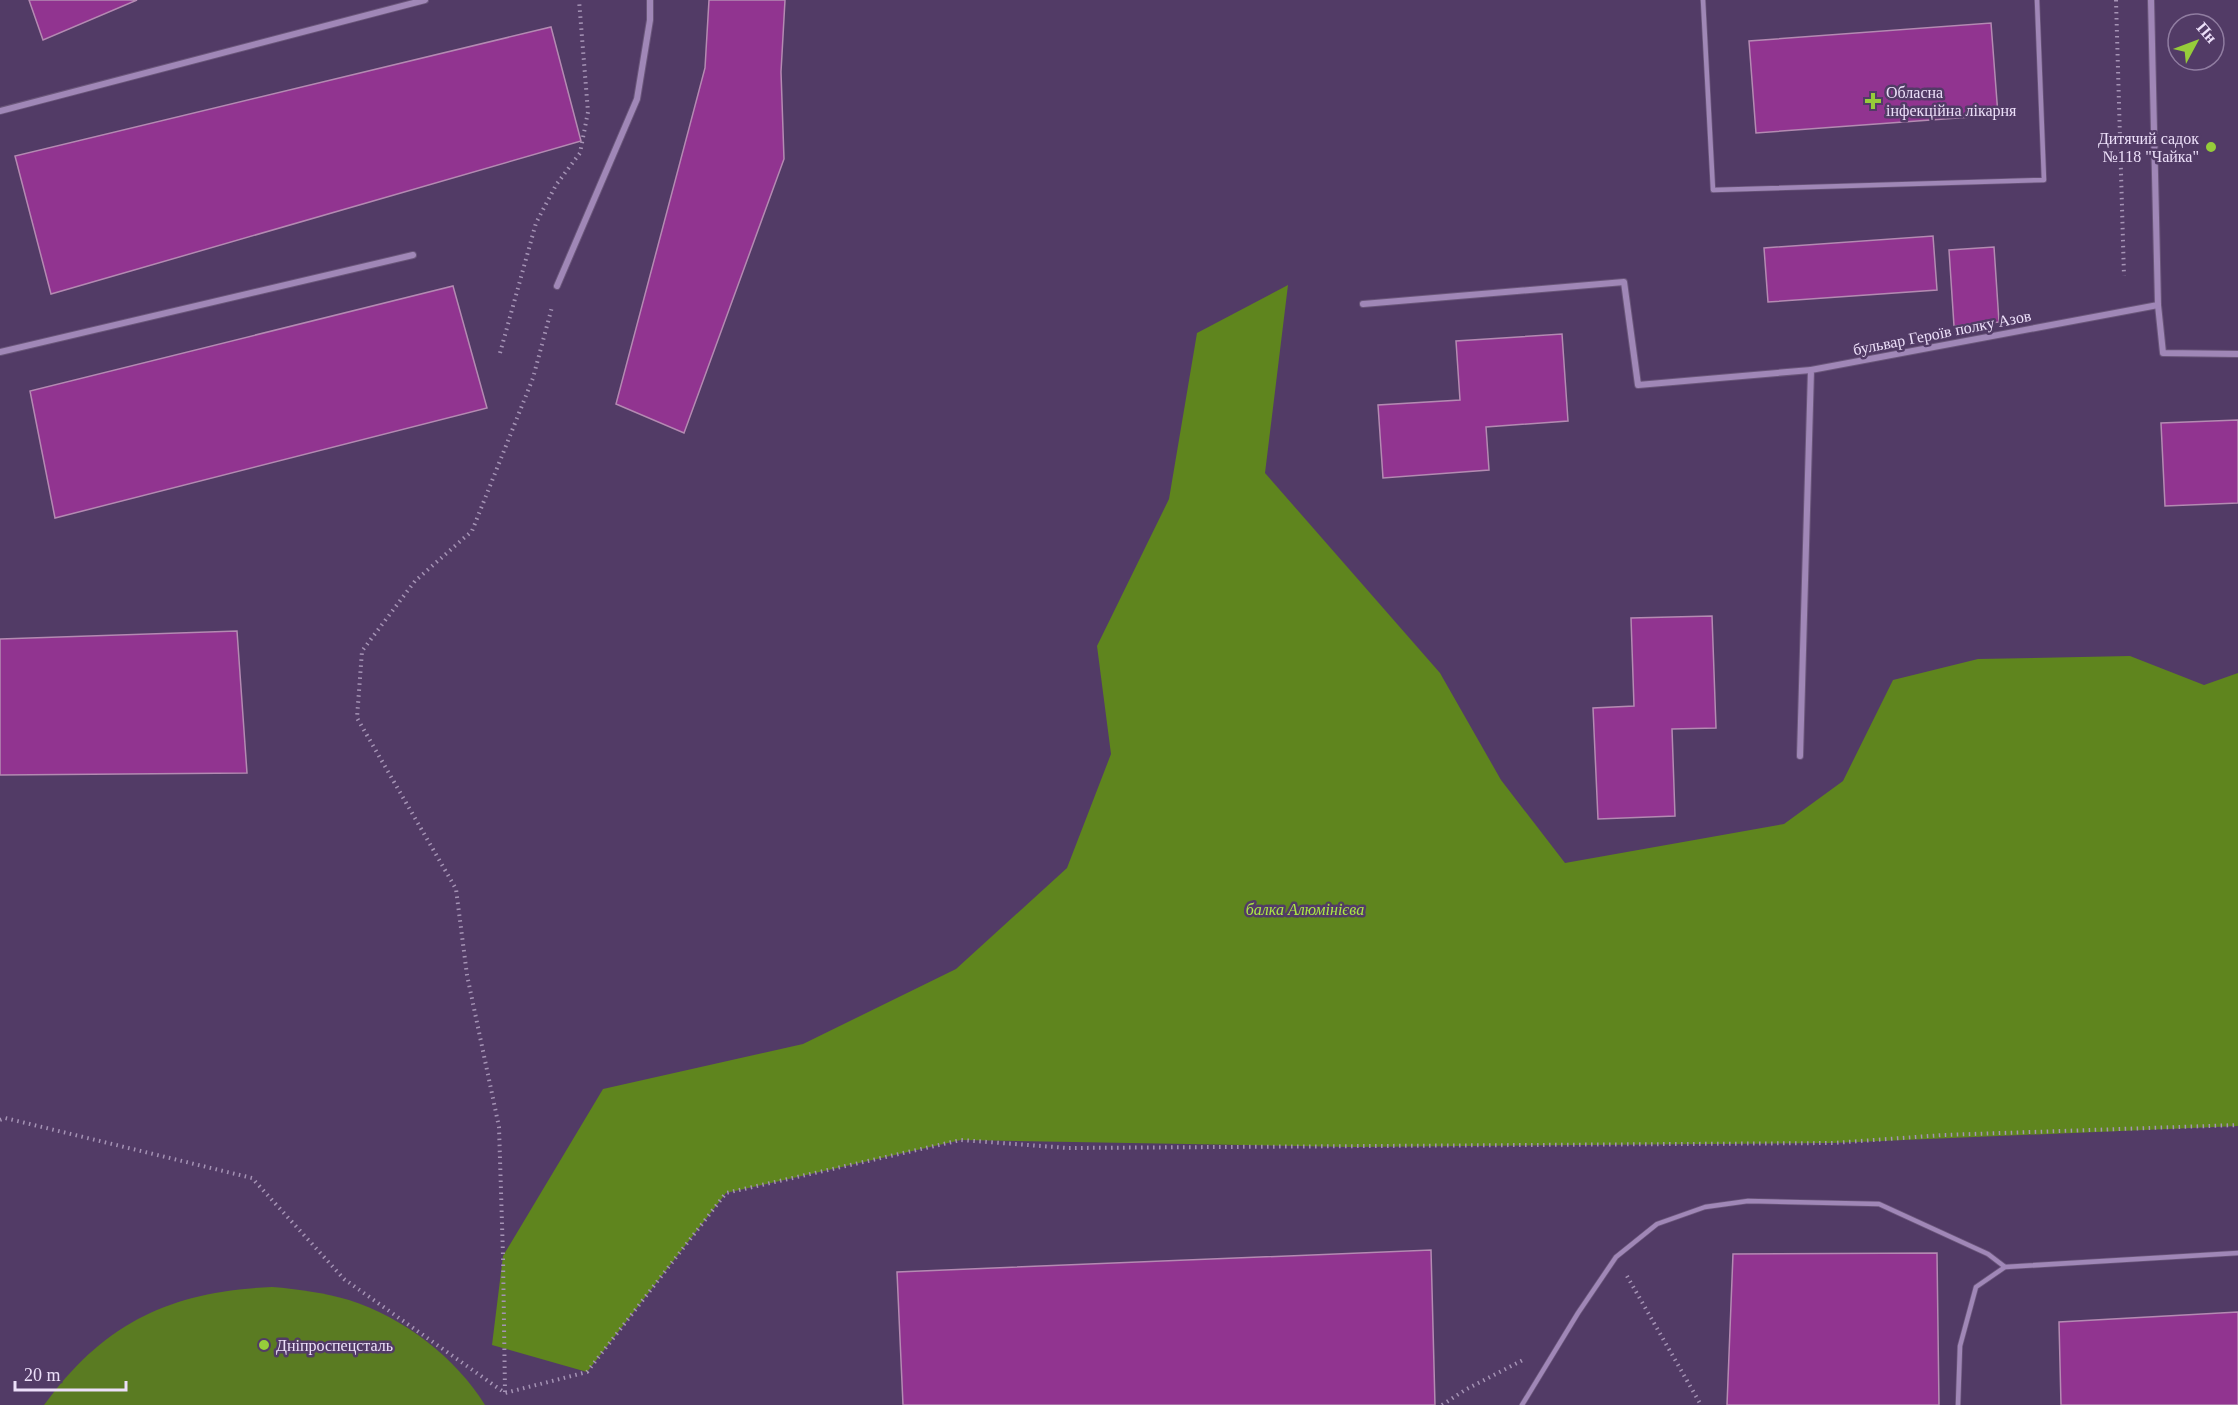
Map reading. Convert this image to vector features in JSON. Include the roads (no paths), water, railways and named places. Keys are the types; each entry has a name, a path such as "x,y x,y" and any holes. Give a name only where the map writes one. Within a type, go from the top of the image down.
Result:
{"street":[{"path":"0,111 425,0"},
{"path":"557,286 637,99 650,20 650,0"},
{"path":"2151,0 2158,305 2163,353 2238,354"},
{"path":"0,352 413,255"},
{"name":"бульвар Героїв полку Азов","path":"1363,304 1624,282 1638,385 1811,370 2158,305"},
{"path":"1800,756 1811,370"}],"lane":[{"path":"1703,0 1713,190 2044,180 2037,0"},
{"path":"1522,1405 1578,1313 1616,1257 1657,1224 1706,1207 1760,1201 1879,1204 1988,1254 2005,1267"},
{"path":"1958,1405 1960,1346 1976,1287 2005,1267 2238,1253"}],"place":[{"name":"Обласна інфекційна лікарня","path":"1873,101"},
{"name":"Дитячий садок №118 \"Чайка\"","path":"2211,147"},
{"name":"Дніпроспецсталь","path":"264,1345"}],"park label":[{"name":"балка Алюмінієва","path":"1305,909"}]}
